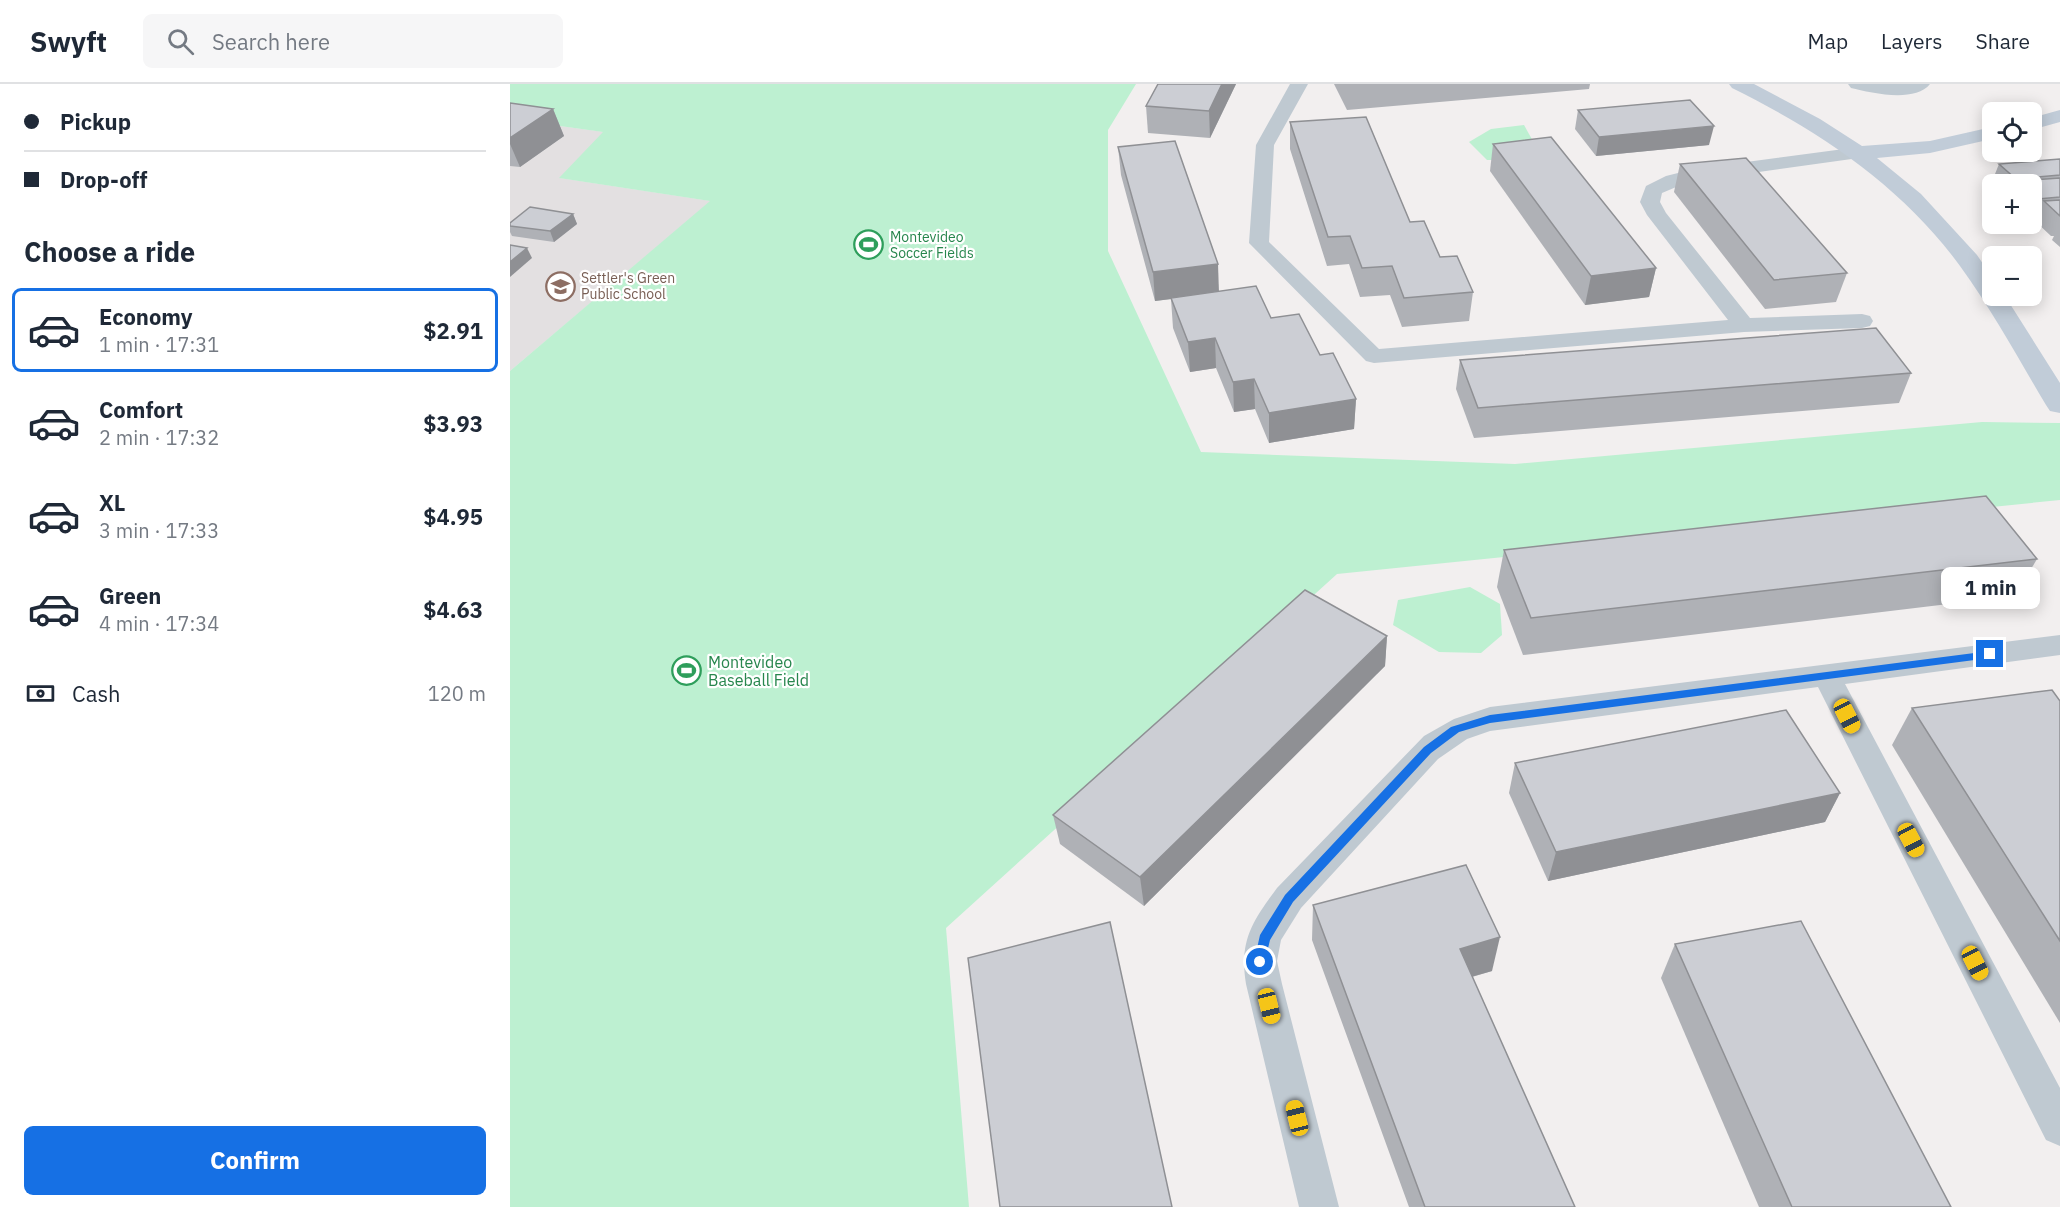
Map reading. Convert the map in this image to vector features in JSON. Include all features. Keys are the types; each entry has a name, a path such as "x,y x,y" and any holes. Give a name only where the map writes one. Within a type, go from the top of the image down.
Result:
{"street":[{"path":"1739,84 1811,121 1859,153 1927,213 1982,279"},
{"path":"2042,121 2060,116"},
{"path":"1859,153 1930,147 1982,135"},
{"path":"1999,306 2060,405"}],"lane":[{"path":"1299,84 1265,145 1259,243 1374,356 1744,325 1862,321"},
{"path":"1857,84 1887,89 1903,89 1921,84"},
{"path":"1744,325 1657,215 1650,202 1653,190 1668,180 1692,175 1815,156 1859,153"},
{"path":"1319,1207 1264,984 1260,962 1264,939 1289,898 1427,750 1455,729 1490,719 2060,645"},
{"path":"1826,675 2060,1127"}],"shaded area":[{"name":"Settler's Green Public School","path":"510,119 604,132 560,178 711,201 510,371"}],"green space":[{"path":"510,84 1136,84 1108,130 1108,251 1201,452 1515,464 1982,422 2060,423 2060,500 1337,574 946,928 969,1207 510,1207 510,371 710,201 559,178 603,132 510,119"},
{"path":"1524,125 1539,152 1522,160 1487,160 1469,142 1491,129"},
{"path":"1470,587 1500,604 1502,635 1481,653 1439,652 1393,625 1398,600"}],"building":[{"path":"1158,84 1222,84 1209,111 1146,106"},
{"path":"1690,100 1714,126 1599,137 1578,110"},
{"path":"510,103 553,109 510,138"},
{"path":"1366,117 1410,222 1424,221 1440,257 1457,256 1473,292 1404,298 1392,266 1362,268 1350,236 1328,237 1290,122"},
{"path":"1551,137 1656,268 1591,276 1493,144"},
{"path":"1175,141 1218,264 1153,272 1118,147"},
{"path":"1746,158 1847,273 1774,280 1680,164"},
{"path":"2060,159 2060,175 2042,177 2042,174 2010,174 1999,164 2042,162"},
{"path":"2060,178 2060,197 2042,199 2042,179"},
{"path":"2060,200 2060,216 2044,201"},
{"path":"530,207 573,214 550,231 510,226 510,223"},
{"path":"510,245 527,248 510,262"},
{"path":"1256,286 1271,318 1299,314 1320,355 1333,353 1356,399 1269,413 1254,379 1233,382 1215,338 1188,342 1171,298"},
{"path":"1876,328 1911,373 1478,408 1460,360"},
{"path":"1986,496 2037,559 1531,618 1504,550"},
{"path":"1305,590 1387,636 1140,877 1053,815"},
{"path":"2052,690 2060,701 2060,941 1912,708"},
{"path":"1786,710 1840,793 1556,852 1515,763"},
{"path":"1466,865 1500,937 1460,949 1575,1207 1425,1207 1313,905"},
{"path":"1801,921 1951,1207 1792,1207 1675,944"},
{"path":"1110,922 1172,1207 1000,1207 968,958"}],"place":[{"name":"Montevideo Soccer Fields","path":"869,245"},
{"name":"Settler's Green Public School","path":"560,286"},
{"name":"Montevideo Baseball Field","path":"687,671"}],"route":[{"path":"1260,962 1264,939 1289,898 1427,750 1455,729 1490,719 1990,654"}]}
